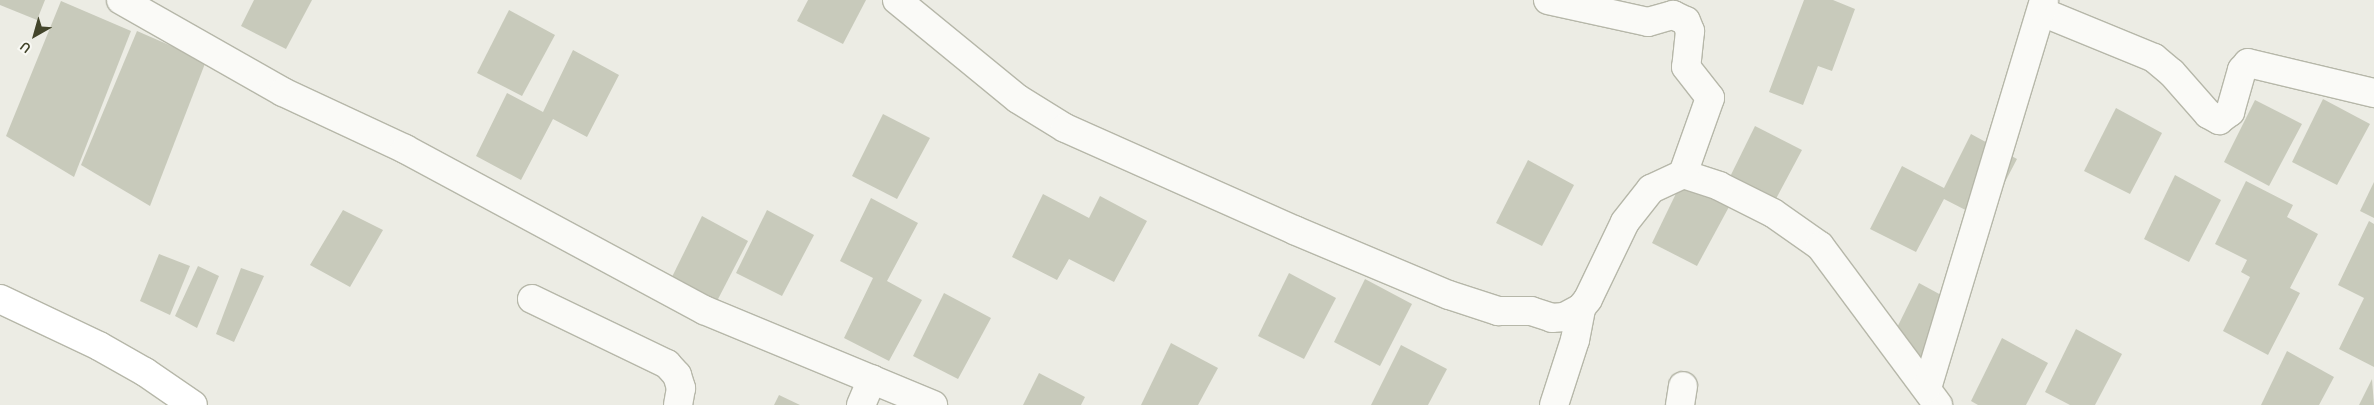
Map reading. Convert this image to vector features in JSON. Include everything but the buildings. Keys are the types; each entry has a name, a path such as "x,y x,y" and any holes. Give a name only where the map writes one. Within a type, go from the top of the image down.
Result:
{"main road":[{"path":"0,299 99,346 144,372 193,405"}],"street":[{"path":"121,0 283,92 405,149 704,310 933,405"},
{"path":"897,0 1018,99 1066,128 1294,230 1485,308 1531,311 1552,318 1564,317 1581,308 1588,299 1625,222 1651,189 1683,174 1719,186 1773,213 1820,246 1932,396"},
{"path":"1548,0 1648,22 1673,15 1686,21 1690,31 1686,67 1710,98 1683,174"},
{"path":"1932,396 2043,6 2154,58 2172,73 2208,114 2219,120 2230,112 2242,70 2248,63 2374,93"},
{"path":"532,299 667,364 677,375 681,388 678,405"},
{"path":"1554,405 1575,340 1581,308"},
{"path":"861,405 872,379"}]}
